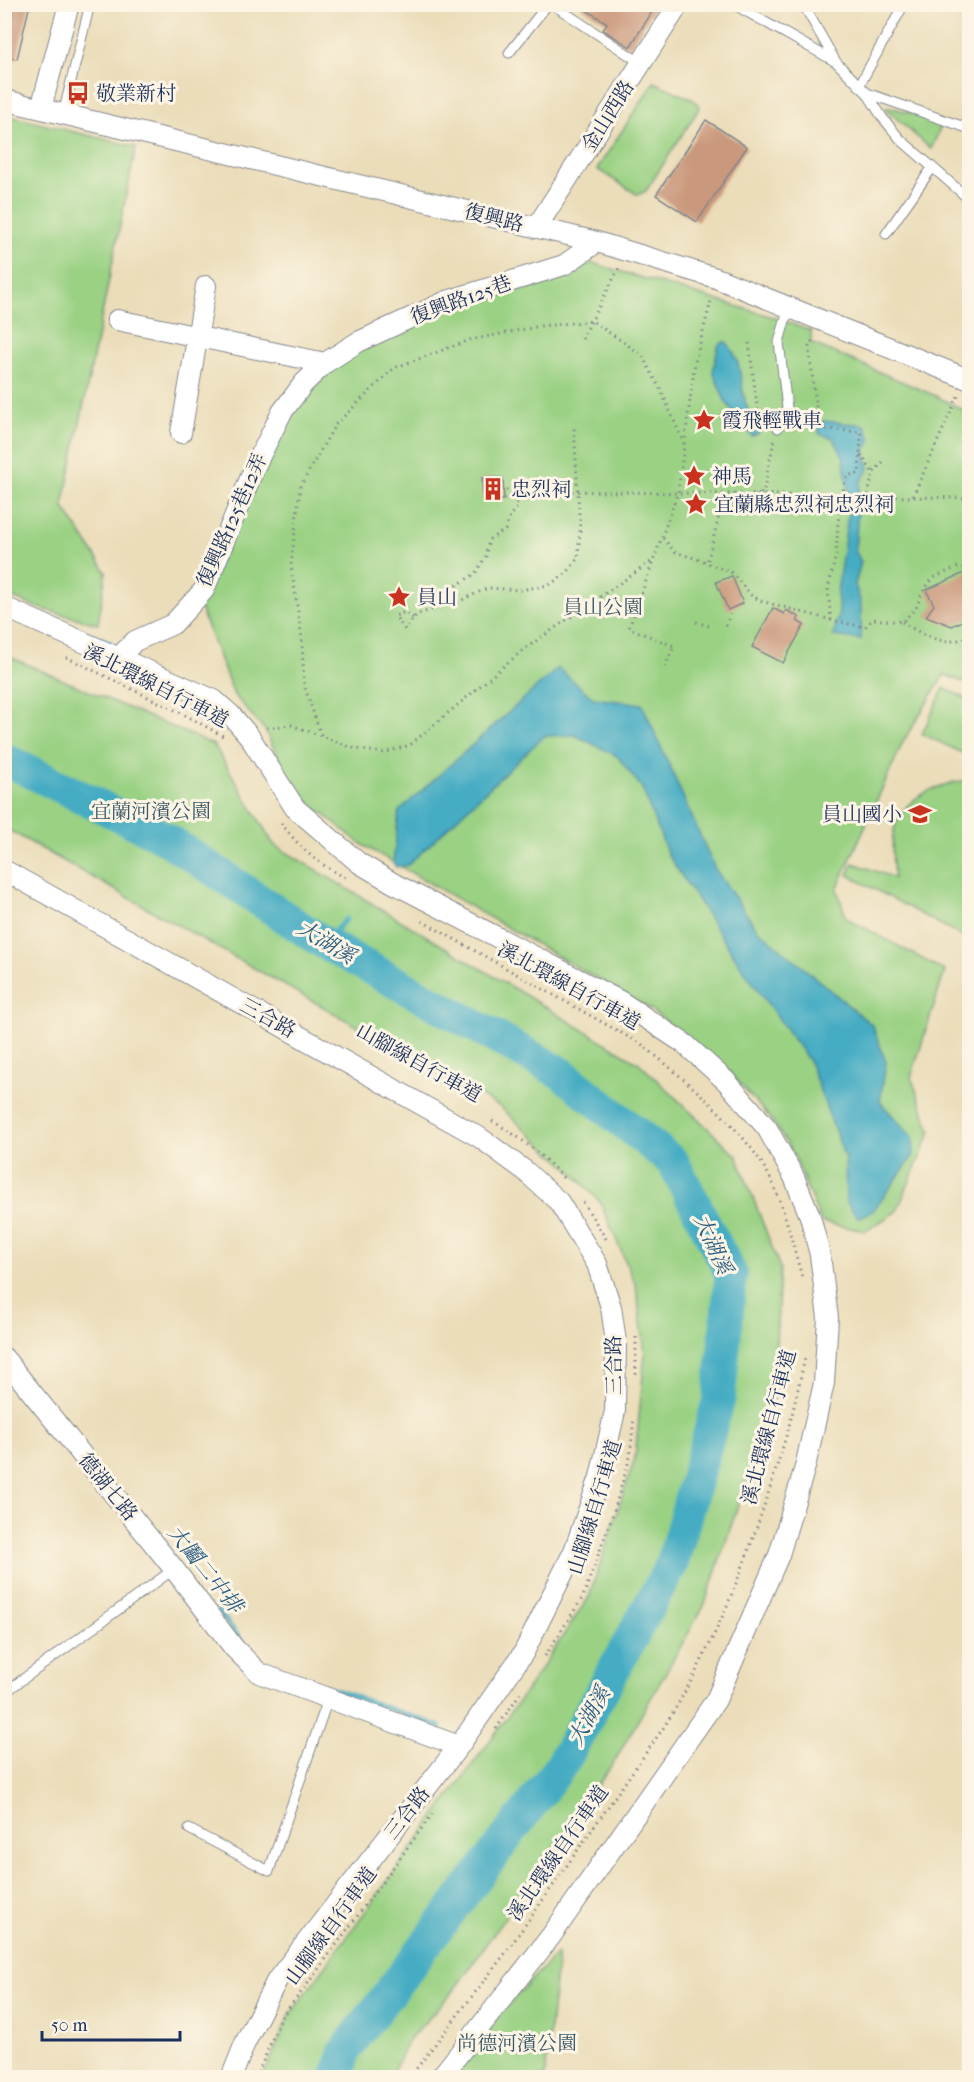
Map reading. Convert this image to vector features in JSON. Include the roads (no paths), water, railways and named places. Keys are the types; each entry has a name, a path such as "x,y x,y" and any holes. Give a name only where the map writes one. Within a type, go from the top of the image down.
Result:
{"street":[{"path":"41,108 69,4"},
{"name":"金山西路","path":"536,228 680,4"},
{"name":"復興路","path":"4,100 597,242 716,278 968,379"},
{"name":"復興路125巷","path":"325,363 358,342 447,301 564,265 597,242"},
{"path":"181,433 206,286"},
{"path":"117,320 325,363"},
{"name":"復興路125巷12弄","path":"119,657 135,641 173,624 204,590 256,464 282,412 304,383 325,363"},
{"path":"4,607 214,700 249,736 295,808 359,863 620,1001 685,1044 726,1081 766,1128 794,1177 810,1216 820,1255 828,1318 824,1383 805,1467 778,1556 716,1700 551,1936 441,2078"},
{"name":"三合路","path":"4,870 479,1137 524,1170 560,1202 597,1264 610,1307 616,1342 615,1411 600,1477 574,1551 524,1652 459,1746 277,1980 245,2043 231,2078"},
{"name":"德湖七路","path":"4,1358 174,1569 234,1648 259,1673 459,1746"}],"lane":[{"path":"63,114 90,4"},
{"path":"509,53 550,4 641,63"},
{"path":"733,4 836,62"},
{"path":"803,4 836,62 867,93 882,117 900,139 969,200"},
{"path":"859,86 904,4"},
{"path":"867,93 969,129"},
{"path":"886,234 932,168"},
{"path":"778,428 787,408 779,342 789,307"},
{"path":"4,1693 174,1569"},
{"path":"189,1829 269,1871 328,1699"}],"water":[{"path":"726,342 735,356 747,407 760,429 758,434 752,436 725,401 713,372 718,346"},
{"path":"823,421 865,425 871,439 865,450 869,468 860,483 855,550 861,562 855,585 861,603 861,640 833,636 839,613 837,593 850,501 843,456 833,438 819,434 819,426"},
{"path":"558,668 593,698 642,704 715,869 757,929 872,1025 886,1062 880,1102 913,1138 914,1155 873,1211 858,1218 846,1201 845,1158 809,1061 742,968 668,855 642,788 617,756 575,735 544,736 408,865 396,867 393,863 399,811"}],"waterway":[{"path":"82,631 111,643"},
{"name":"大湖溪","path":"4,759 165,838 324,943 561,1073 673,1162 731,1274 719,1399 672,1564 562,1764 345,2051 337,2078"},
{"path":"324,943 346,919"},
{"name":"大鬮二中排","path":"4,1345 11,1353"},
{"name":"大鬮二中排","path":"218,1611 250,1651"},
{"name":"大鬮二中排","path":"296,1676 441,1727"}],"place":[{"name":"敬業新村","path":"78,93"},
{"name":"霞飛輕戰車","path":"704,420"},
{"name":"神馬","path":"694,476"},
{"name":"忠烈祠","path":"493,489"},
{"name":"宜蘭縣忠烈祠忠烈祠","path":"696,504"},
{"name":"員山","path":"399,597"},
{"name":"員山國小","path":"920,814"}],"park label":[{"name":"員山公園","path":"603,607"},
{"name":"宜蘭河濱公園","path":"151,811"},
{"name":"尚德河濱公園","path":"517,2043"}]}
